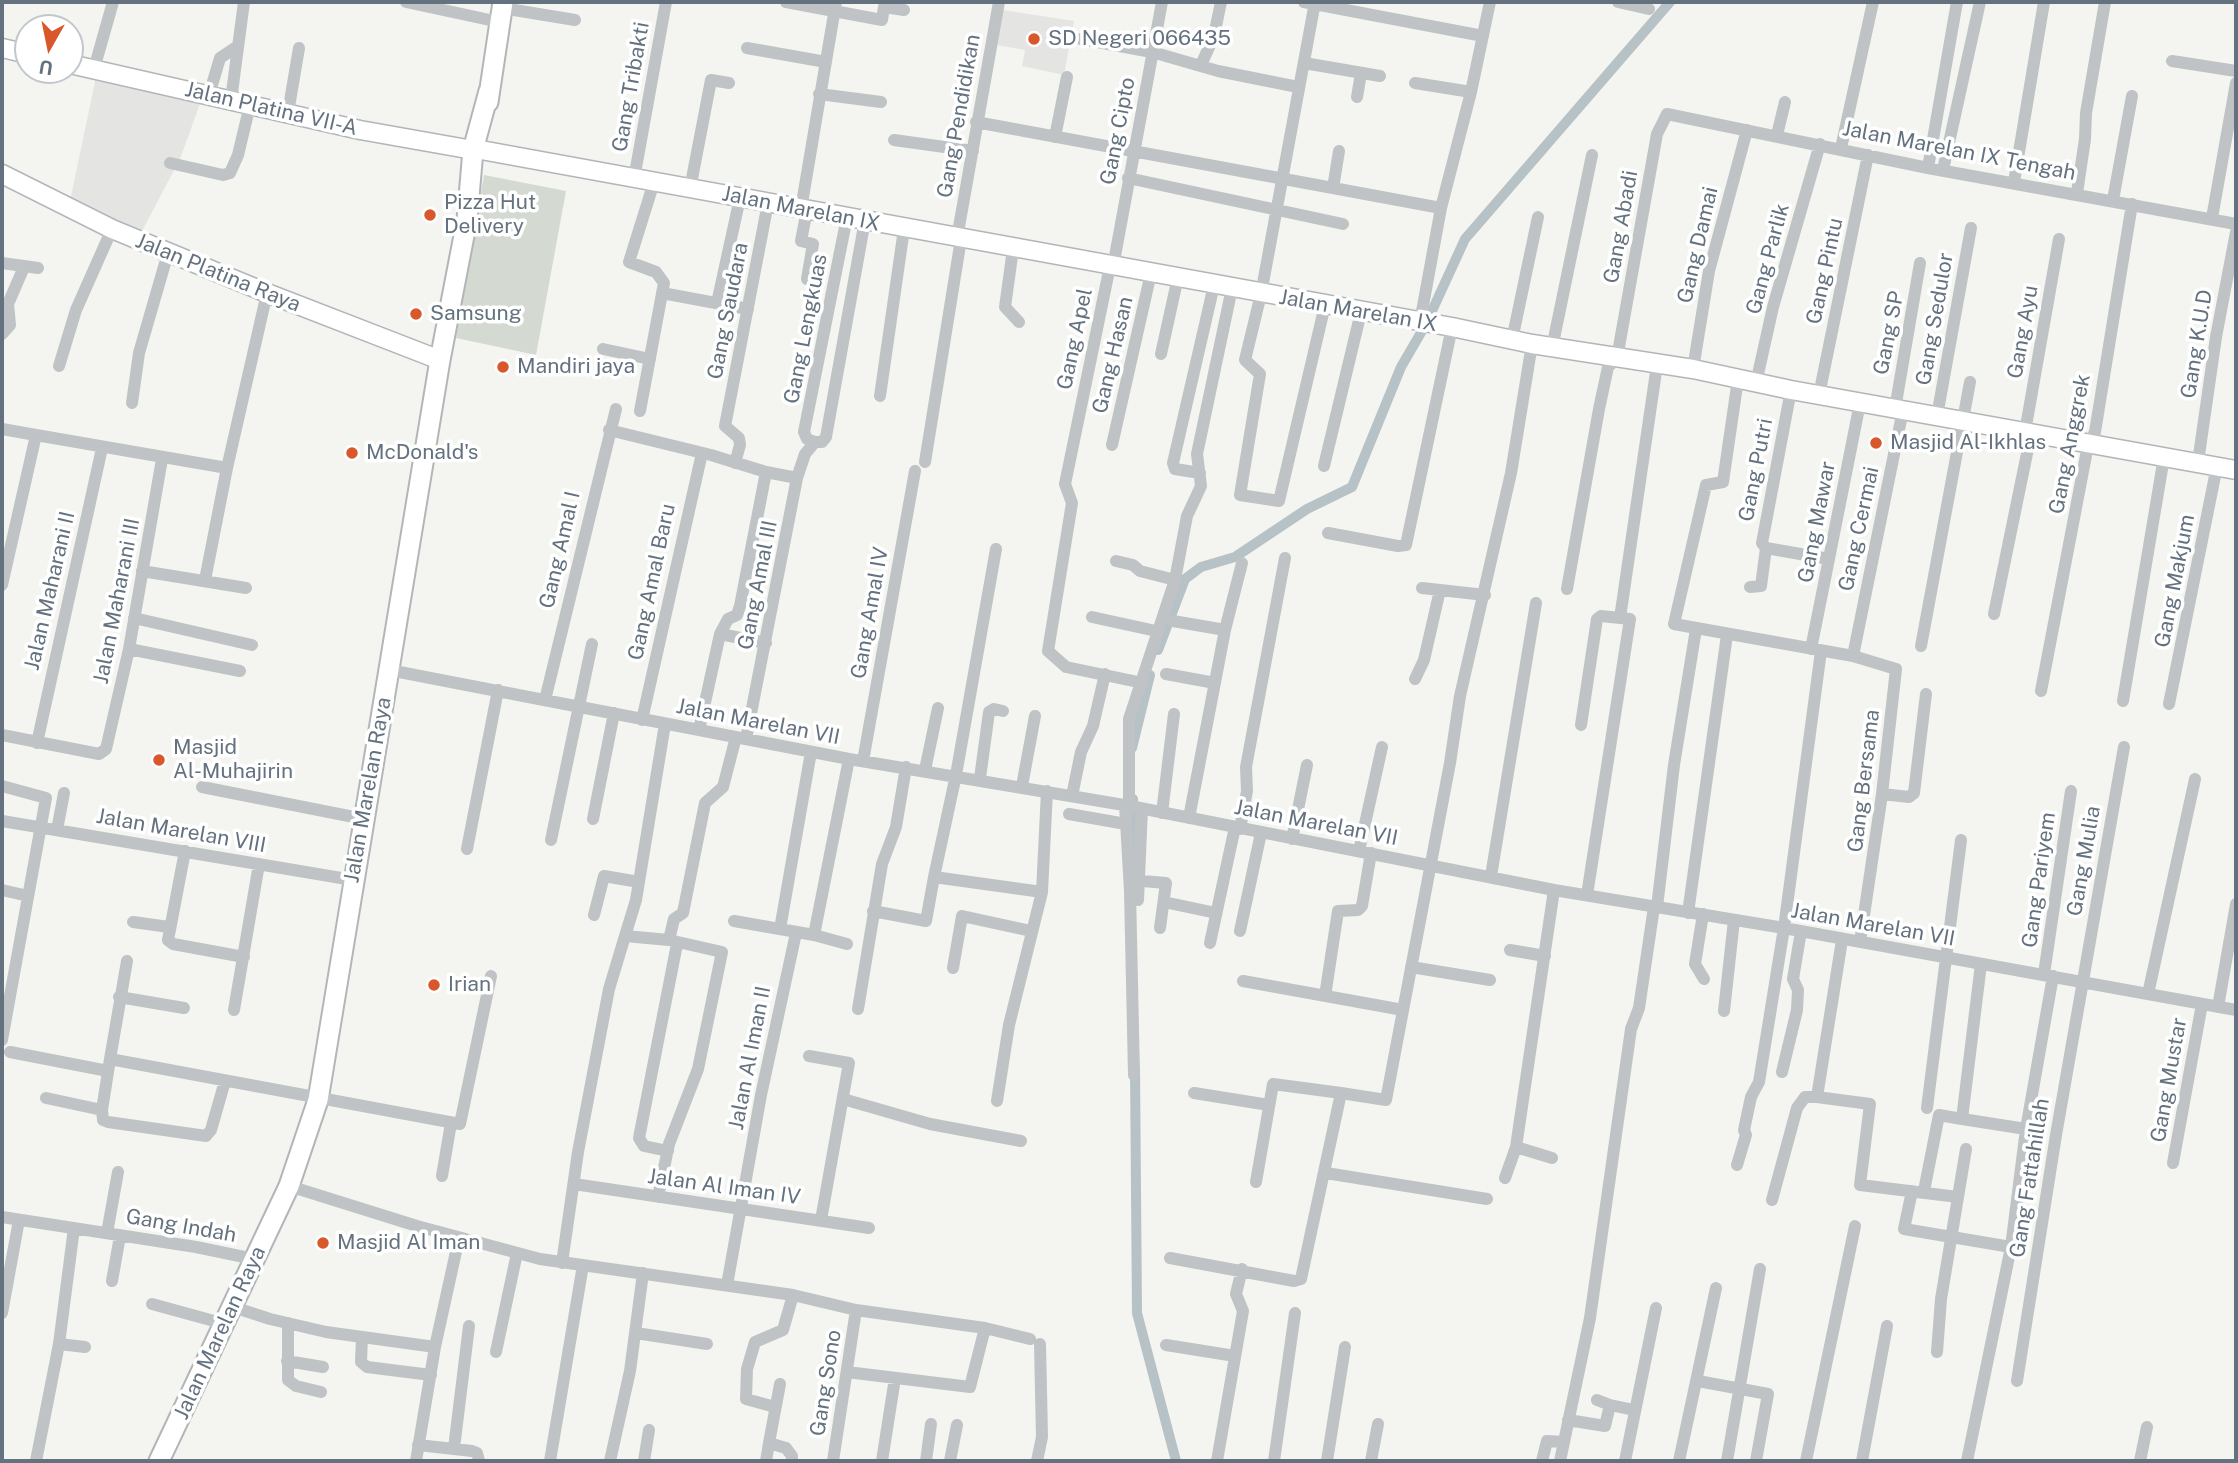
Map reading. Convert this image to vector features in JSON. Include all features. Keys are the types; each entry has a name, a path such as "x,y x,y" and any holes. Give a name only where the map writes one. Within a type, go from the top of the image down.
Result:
{"main road":[{"name":"Jalan Marelan Raya","path":"159,1461 289,1186 318,1100 440,360 467,220 501,11"},
{"name":"Jalan Platina VII-A","path":"84,67 250,105 477,150"},
{"name":"Jalan Marelan IX","path":"477,150 1552,348 1693,369 1860,403 2236,470"},
{"name":"Jalan Platina Raya","path":"2,174 112,229 168,253 440,360"}],"street":[{"path":"94,69 113,2"},
{"path":"231,100 244,2"},
{"path":"406,2 575,20"},
{"name":"Gang Tribakti","path":"634,179 666,2"},
{"path":"786,2 836,6 882,20 884,7 904,10"},
{"name":"Gang Pendidikan","path":"925,462 976,122 999,2"},
{"name":"Gang Cipto","path":"1112,267 1162,2"},
{"path":"1201,65 1214,36 1221,2"},
{"path":"1328,533 1398,546 1406,545 1433,324 1441,208 1471,92 1490,2"},
{"path":"1618,2 1649,9"},
{"path":"1841,148 1874,2"},
{"path":"1928,167 1957,2"},
{"path":"1943,170 1980,2"},
{"path":"2014,182 2044,2"},
{"path":"2077,193 2086,113 2105,2"},
{"path":"1325,306 1277,503 1239,492 1260,374 1245,360 1261,294 1304,63 1311,3 1483,36"},
{"path":"807,279 813,244 801,241 804,209 819,94 836,6"},
{"path":"1081,39 1152,52 1298,87"},
{"path":"209,95 220,58 238,46"},
{"path":"288,113 299,48"},
{"path":"747,48 826,62"},
{"path":"2172,61 2236,71"},
{"path":"1304,63 1380,76"},
{"path":"1357,97 1361,73"},
{"path":"1055,137 1067,77"},
{"path":"690,189 711,80 729,83"},
{"path":"1415,82 1471,92"},
{"path":"2212,218 2236,83"},
{"path":"819,94 881,102"},
{"path":"2112,200 2132,96"},
{"path":"1777,135 1785,102"},
{"path":"170,163 223,175 230,173 250,105"},
{"name":"Gang Abadi","path":"1616,358 1657,134 1667,114 1675,114"},
{"name":"Jalan Marelan IX Tengah","path":"1675,114 1943,170 2236,224"},
{"path":"976,122 1441,208"},
{"name":"Gang Damai","path":"1693,369 1709,271 1746,130"},
{"path":"894,140 973,151"},
{"name":"Gang Parlik","path":"1756,383 1773,307 1820,144"},
{"path":"1333,188 1339,151"},
{"path":"1552,348 1592,155"},
{"name":"Gang Pintu","path":"1819,395 1868,155"},
{"path":"1128,178 1343,224"},
{"path":"640,411 664,283 660,275 629,262 654,182"},
{"path":"717,303 740,198"},
{"name":"Gang Saudara","path":"735,463 739,438 725,426 768,203"},
{"name":"Gang Anggrek","path":"2041,691 2088,445 2095,432 2132,204"},
{"path":"1512,340 1538,217"},
{"name":"Gang Lengkuas","path":"815,442 807,439 804,432 856,219"},
{"name":"Gang Amal III","path":"668,1151 644,1146 639,1138 673,942 674,919 682,913 705,803 723,787 741,738 766,643 797,478 805,454 815,442 822,442 826,438 856,219"},
{"name":"Gang Sedulor","path":"1937,416 1972,228"},
{"path":"59,366 76,310 112,229"},
{"path":"880,396 904,229"},
{"name":"Gang K.U.D","path":"2198,462 2216,337 2236,232"},
{"name":"Gang Ayu","path":"1994,614 2028,433 2059,239"},
{"path":"1013,249 1005,307 1019,322"},
{"path":"132,403 139,353 168,253"},
{"path":"2,263 31,267 8,304 10,325 2,334"},
{"name":"Gang SP","path":"1899,410 1920,263"},
{"name":"Gang Apel","path":"1105,674 1066,667 1048,651 1072,503 1065,484 1112,267"},
{"name":"Gang Hasan","path":"1112,445 1151,273"},
{"path":"1161,354 1178,277"},
{"path":"1200,473 1175,469 1172,463 1223,286"},
{"path":"1134,1075 1133,807 1129,719 1175,580 1180,540 1201,486 1197,454 1223,286"},
{"path":"205,580 227,468 267,293"},
{"path":"662,293 748,309"},
{"path":"1324,466 1361,312"},
{"path":"1256,1182 1273,1084 1386,1100 1460,695 1485,595 1519,435 1532,344"},
{"path":"603,349 650,359"},
{"path":"1567,589 1599,409 1608,367 1616,358"},
{"path":"1620,618 1657,365"},
{"path":"1738,379 1723,482 1708,483 1706,487 1674,624 1853,656"},
{"path":"1920,646 1970,382"},
{"name":"Gang Putri","path":"1750,587 1761,586 1766,548 1762,543 1791,390"},
{"name":"Gang Mawar","path":"1737,1165 1746,1135 1744,1130 1751,1097 1759,1082 1784,928 1829,559 1860,403"},
{"name":"Gang Amal I","path":"545,700 616,409"},
{"name":"Gang Cermai","path":"1853,656 1899,410"},
{"path":"2,429 227,468"},
{"path":"609,430 797,478"},
{"path":"2,584 36,435"},
{"name":"Jalan Maharani II","path":"37,743 102,448"},
{"name":"Gang Amal Baru","path":"642,720 702,453"},
{"path":"2123,701 2164,457"},
{"name":"Jalan Maharani III","path":"37,743 99,754 106,750 129,649 162,458"},
{"name":"Gang Makjum","path":"2169,704 2217,466"},
{"name":"Gang Amal IV","path":"863,761 915,471"},
{"path":"699,730 720,634 728,619 737,614 766,472"},
{"path":"1766,548 1829,559"},
{"path":"873,911 926,922 956,775 996,549"},
{"path":"1210,943 1246,794 1246,767 1285,558"},
{"path":"1116,561 1133,565 1140,571 1175,580"},
{"path":"1189,818 1225,630 1242,563"},
{"path":"142,572 246,588"},
{"path":"1422,588 1485,595"},
{"path":"1415,679 1424,660 1440,590"},
{"path":"1491,876 1536,603"},
{"path":"1581,725 1597,619 1601,616 1631,620 1587,895"},
{"path":"1092,617 1156,631"},
{"path":"134,618 252,645"},
{"path":"1173,621 1225,630"},
{"path":"1560,1461 1590,1318 1632,1029 1639,1008 1656,907 1674,765 1696,629"},
{"path":"720,634 766,643"},
{"path":"1688,912 1727,635"},
{"path":"551,840 577,705 592,644"},
{"path":"129,649 240,671"},
{"name":"Gang Bersama","path":"1853,656 1897,670 1860,942"},
{"name":"Jalan Marelan VII","path":"388,670 849,759 980,778 1554,890 1734,919 2236,1010"},
{"path":"1072,796 1081,752 1093,726 1105,674 1143,683"},
{"path":"1166,674 1215,683"},
{"path":"467,849 498,690"},
{"path":"1882,794 1909,797 1914,793 1927,694"},
{"path":"926,770 938,708"},
{"path":"980,778 989,712 994,709 1003,712"},
{"path":"593,819 614,713"},
{"path":"1162,813 1174,714"},
{"path":"1022,786 1035,716"},
{"path":"562,1263 609,989 639,882 665,724"},
{"path":"2,736 37,743"},
{"path":"1325,996 1338,911 1358,910 1362,906 1365,852 1382,747"},
{"name":"Gang Mulia","path":"2082,981 2124,747"},
{"path":"780,929 811,751"},
{"path":"814,936 849,759"},
{"path":"1292,839 1307,765"},
{"path":"858,1009 881,864 896,827 906,767"},
{"path":"2148,994 2195,779"},
{"path":"2,786 46,798 29,896 7,985 2,1040"},
{"path":"202,787 363,819"},
{"path":"997,1101 1009,1025 1042,892 1047,791"},
{"name":"Gang Pariyem","path":"1967,1461 2011,1247 2049,975 2071,791"},
{"path":"57,830 64,793"},
{"path":"1133,807 1126,824 1138,900"},
{"path":"1069,814 1126,824"},
{"name":"Jalan Marelan VIII","path":"2,821 353,880"},
{"path":"1240,931 1261,833"},
{"path":"1927,1108 1961,840"},
{"path":"185,851 169,927 171,943 244,957"},
{"path":"234,1010 259,864"},
{"path":"594,915 604,877 639,882"},
{"path":"934,877 1042,892"},
{"path":"1134,880 1166,883 1160,928"},
{"path":"2,890 29,896"},
{"path":"1505,1178 1516,1147 1554,890"},
{"path":"1164,902 1216,913"},
{"path":"2218,1007 2236,904"},
{"path":"1703,914 1695,964 1704,979"},
{"path":"953,968 962,916 1031,931"},
{"path":"1724,1011 1734,919"},
{"path":"133,922 169,927"},
{"path":"734,922 846,944"},
{"path":"1782,1072 1797,1010 1798,990 1793,979 1801,931"},
{"name":"Jalan Al Iman II","path":"727,1284 796,933"},
{"path":"625,936 722,952 698,1069 668,1151 658,1197"},
{"path":"1817,1097 1842,940"},
{"path":"1510,950 1545,956"},
{"path":"127,961 102,1110 103,1120 202,1136 211,1130 225,1081"},
{"path":"1962,1119 1981,964"},
{"path":"1411,967 1490,980"},
{"path":"10,1052 225,1081 460,1124 491,976"},
{"path":"1243,981 1403,1010"},
{"name":"Gang Fattahillah","path":"2017,1381 2082,981"},
{"path":"120,997 184,1008"},
{"name":"Gang Mustar","path":"2173,1163 2202,1004"},
{"path":"809,1056 849,1063 821,1220"},
{"path":"1194,1093 1269,1105"},
{"path":"1170,1258 1242,1269 1294,1281 1301,1279 1326,1173 1341,1093"},
{"path":"1772,1200 1797,1108 1805,1097 1870,1104 1859,1184 1958,1197"},
{"path":"46,1098 102,1110"},
{"path":"843,1099 930,1124 1021,1141"},
{"path":"2011,1247 1904,1229 1930,1158 1939,1115 2026,1129"},
{"path":"442,1177 451,1123"},
{"path":"1516,1147 1552,1158"},
{"path":"1937,1352 1950,1238 1966,1149"},
{"path":"112,1281 109,1234 118,1172"},
{"path":"1326,1173 1487,1199"},
{"name":"Jalan Al Iman IV","path":"574,1184 869,1228"},
{"path":"289,1186 459,1238 562,1263 727,1284 793,1295 856,1311 985,1328 1035,1341 1042,1437 1037,1461"},
{"name":"Gang Indah","path":"2,1217 254,1259"},
{"path":"2,1312 19,1220"},
{"path":"1806,1461 1855,1226"},
{"path":"37,1461 59,1344 74,1228"},
{"path":"416,1461 435,1346 459,1238"},
{"path":"496,1352 517,1253"},
{"path":"550,1461 583,1265"},
{"path":"1217,1461 1243,1311 1237,1294 1242,1269"},
{"path":"1727,1461 1760,1269"},
{"path":"610,1461 636,1333 643,1273"},
{"path":"1679,1461 1716,1288"},
{"path":"775,1406 746,1399 747,1370 755,1342 783,1330 793,1295"},
{"path":"152,1304 435,1346"},
{"path":"1625,1461 1656,1308"},
{"name":"Gang Sono","path":"833,1461 856,1311"},
{"path":"1274,1461 1295,1313"},
{"path":"288,1324 286,1361 291,1384 321,1392"},
{"path":"453,1448 470,1326"},
{"path":"1862,1461 1887,1326"},
{"path":"847,1372 970,1387 985,1328"},
{"path":"636,1333 707,1344"},
{"path":"362,1337 361,1362 367,1367 431,1375"},
{"path":"59,1344 85,1347"},
{"path":"1166,1345 1235,1356"},
{"path":"1327,1461 1345,1347"},
{"path":"286,1361 323,1367"},
{"path":"882,1461 895,1378"},
{"path":"1698,1381 1768,1394 1756,1461"},
{"path":"766,1461 780,1384"},
{"path":"1597,1400 1634,1410"},
{"path":"1568,1420 1605,1426 1610,1405"},
{"path":"926,1461 932,1424"},
{"path":"1371,1461 1378,1424"},
{"path":"950,1461 957,1425"},
{"path":"2140,1461 2147,1427"},
{"path":"644,1461 649,1430"},
{"path":"1542,1461 1547,1441 1564,1442"},
{"path":"769,1443 786,1448 792,1461"},
{"path":"418,1446 472,1451 479,1461"}],"shaded area":[{"name":"SD Negeri 066435","path":"1003,10 1074,21 1064,75 1022,66 1025,50 997,45"},
{"path":"96,77 201,101 180,159 142,231 70,201"},
{"path":"484,175 566,191 536,355 456,338"}],"waterway":[{"path":"1158,650 1185,579 1201,567 1235,557 1307,509 1352,487 1401,367 1426,324 1465,239 1670,2"},
{"path":"1132,748 1150,675"},
{"path":"1133,799 1133,853"},
{"path":"1135,1068 1137,1313 1176,1461"}],"place":[{"name":"SD Negeri 066435","path":"1034,39"},
{"name":"Pizza Hut Delivery","path":"430,215"},
{"name":"Samsung","path":"416,314"},
{"name":"Mandiri jaya","path":"503,367"},
{"name":"Masjid Al-Ikhlas","path":"1876,443"},
{"name":"McDonald's","path":"352,453"},
{"name":"Masjid Al-Muhajirin","path":"159,760"},
{"name":"Irian","path":"434,985"},
{"name":"Masjid Al Iman","path":"323,1243"}]}
